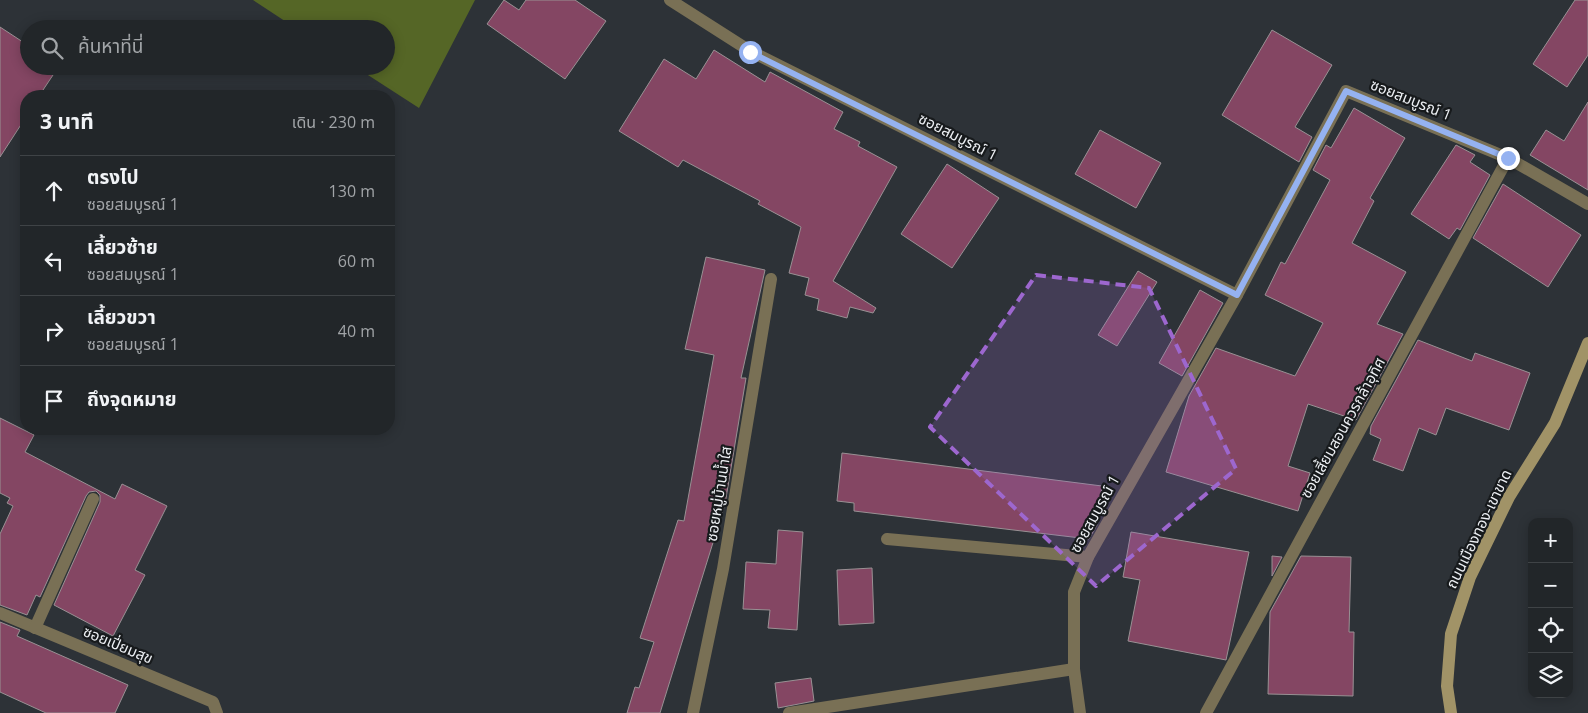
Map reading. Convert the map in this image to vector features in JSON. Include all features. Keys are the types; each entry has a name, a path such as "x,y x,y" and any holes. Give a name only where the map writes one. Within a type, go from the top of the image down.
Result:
{"street":[{"name":"ซอยสมบูรณ์ 1","path":"670,0 750,52 1237,295"},
{"name":"ซอยสมบูรณ์ 1","path":"1080,713 1074,669 1074,592 1088,557 1237,295 1346,91 1508,158 1588,204"},
{"name":"ซอยเสี้ยมสอนควรกล้าอุทิศ","path":"1206,713 1508,158"},
{"name":"ซอยหมู่บ้านน้ำใส","path":"693,713 723,569 771,279"},
{"name":"ถนนเมืองทอง-เขาขาด","path":"1451,713 1448,686 1451,634 1470,577 1510,497 1555,423 1588,343"},
{"path":"35,628 93,499"},
{"path":"887,539 1088,557"},
{"name":"ซอยเปี่ยมสุข","path":"0,613 213,702 217,713"},
{"path":"789,713 1074,669"}],"highlighted area":[{"path":"1036,275 1149,288 1236,469 1096,586 930,427"}],"green space":[{"path":"253,0 475,0 419,108 395,92 395,90 391,90 368,75 395,75 395,20 283,20"}],"building":[{"path":"504,0 519,10 526,0 575,0 606,21 565,79 487,24"},
{"path":"1575,0 1588,0 1588,55 1567,87 1533,64"},
{"path":"0,27 20,40 20,75 53,75 43,90 20,90 20,126 0,157"},
{"path":"1272,30 1332,65 1295,127 1312,137 1299,162 1222,115"},
{"path":"714,50 765,82 770,72 843,112 834,129 860,142 858,146 897,167 833,281 876,308 873,313 850,307 847,318 817,310 819,299 805,295 809,278 789,273 801,227 758,204 760,201 683,160 678,167 619,131 664,59 696,79"},
{"path":"1588,102 1588,190 1530,155 1546,130 1564,141"},
{"path":"1354,108 1405,138 1370,198 1374,201 1352,243 1406,272 1377,324 1403,334 1356,420 1308,404 1288,466 1310,473 1298,511 1166,472 1189,396 1216,348 1295,376 1323,323 1265,295 1281,262 1285,264 1330,180 1313,170 1326,145 1331,148"},
{"path":"1100,130 1161,163 1136,208 1075,174"},
{"path":"1456,145 1475,155 1470,162 1490,175 1460,230 1457,228 1449,239 1411,214"},
{"path":"947,164 999,198 952,268 901,234"},
{"path":"1503,184 1581,235 1548,287 1473,238"},
{"path":"706,257 765,270 741,378 746,378 725,504 660,713 627,713 635,687 639,688 654,642 640,638 678,520 684,521 714,355 685,349"},
{"path":"1138,271 1157,282 1117,346 1098,335"},
{"path":"1200,290 1223,303 1182,376 1159,363"},
{"path":"1418,340 1472,361 1475,353 1530,373 1509,430 1446,408 1436,435 1419,428 1403,471 1373,460 1381,439 1370,434 1371,426"},
{"path":"0,418 20,428 20,435 34,435 25,452 115,499 122,484 167,506 135,570 145,575 113,636 54,605 100,502 100,495 96,491 89,492 86,496 40,597 36,595 27,615 0,605 0,534 13,506 7,503 10,498 0,493"},
{"path":"842,453 1102,486 1097,525 1089,539 854,511 854,503 837,501"},
{"path":"778,530 803,532 797,630 768,628 770,610 743,609 746,562 776,564"},
{"path":"1131,532 1249,552 1226,660 1128,641 1140,580 1123,577"},
{"path":"1272,556 1282,557 1272,576"},
{"path":"1301,556 1351,557 1349,632 1354,632 1353,696 1268,694 1270,612"},
{"path":"872,568 874,623 839,625 837,570"},
{"path":"0,622 20,630 17,636 128,685 115,713 46,713 0,692"},
{"path":"811,678 814,701 778,708 775,683"}],"route":[{"path":"750,52 1237,295 1346,91 1508,158"}]}
